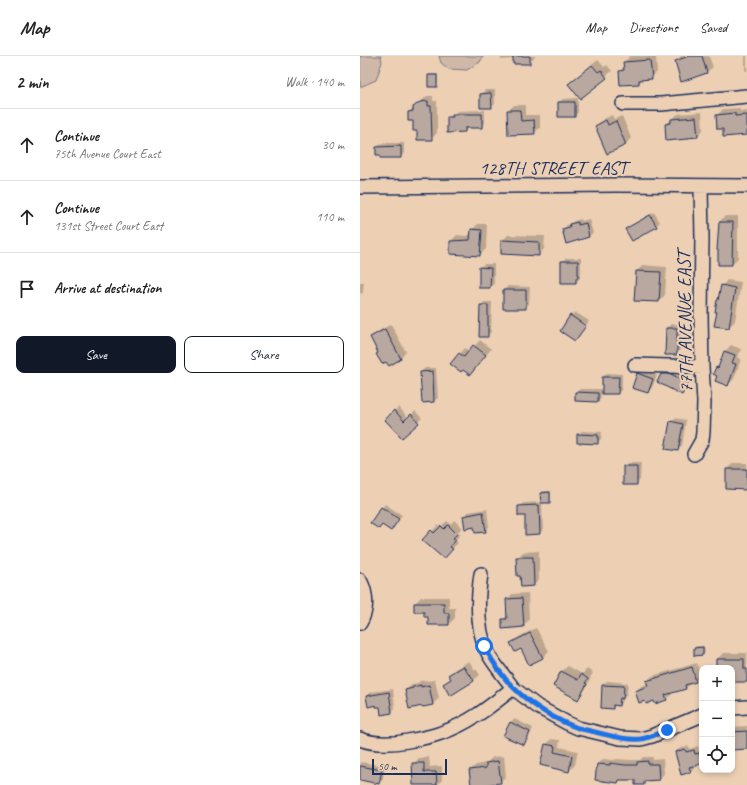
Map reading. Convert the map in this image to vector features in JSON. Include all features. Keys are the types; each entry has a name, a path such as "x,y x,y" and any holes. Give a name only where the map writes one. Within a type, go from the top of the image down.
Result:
{"street":[{"path":"623,104 662,104 747,96"},
{"name":"128TH STREET EAST","path":"360,187 618,185 747,186"},
{"name":"77TH AVENUE EAST","path":"694,454 702,440 704,402 702,367 701,186"},
{"path":"635,366 702,367"},
{"path":"481,574 478,592 479,624 484,646 496,666 513,688 538,707 578,728 620,738 641,739 652,736 699,716"},
{"path":"360,580 366,599 364,614 360,623"},
{"path":"360,739 372,743 393,744 441,733 476,716 513,688"},
{"path":"735,708 747,707"}],"shaded area":[{"path":"360,56 381,56 382,62 376,80 360,87"},
{"path":"439,56 483,56 480,62 467,70 449,69 441,63"}],"building":[{"path":"513,56 530,56 530,64 513,64"},
{"path":"689,56 702,56 707,73 681,82 675,61"},
{"path":"650,60 652,79 639,80 639,84 620,85 619,71 624,70 623,62"},
{"path":"592,65 598,72 601,70 607,78 580,99 568,84"},
{"path":"428,75 437,75 437,87 428,87"},
{"path":"491,93 492,108 480,108 480,94"},
{"path":"428,101 428,106 431,106 432,140 417,140 417,131 413,131 413,121 408,121 408,112 413,111 413,107 420,102"},
{"path":"558,102 575,102 575,117 558,117"},
{"path":"507,110 520,110 521,121 534,120 535,134 508,135"},
{"path":"735,113 735,116 747,115 747,135 723,137 723,129 717,129 716,115"},
{"path":"452,114 482,114 482,128 465,128 465,132 447,133 447,117 453,117"},
{"path":"696,117 698,137 666,141 665,124 671,123 671,119"},
{"path":"606,120 608,125 616,121 626,145 607,154 595,126"},
{"path":"401,146 401,158 380,158 380,155 376,155 376,147"},
{"path":"650,215 657,227 632,241 625,229"},
{"path":"578,222 578,225 586,223 589,237 566,244 562,229 570,227 569,224"},
{"path":"719,222 733,222 732,265 718,265 717,250"},
{"path":"471,229 482,230 480,256 450,254 450,241 470,240"},
{"path":"501,240 539,242 539,256 501,254"},
{"path":"561,261 578,261 578,278 576,278 576,283 561,283"},
{"path":"479,267 491,268 490,288 479,288"},
{"path":"636,271 661,272 659,302 634,301"},
{"path":"721,285 735,288 729,328 714,326 717,312 715,312 717,300"},
{"path":"503,290 526,290 526,309 503,309"},
{"path":"480,305 488,305 488,337 479,337"},
{"path":"570,315 586,326 575,341 560,331"},
{"path":"666,328 677,328 677,355 665,355"},
{"path":"385,329 401,359 389,366 386,362 382,364 376,354 378,353 370,337"},
{"path":"473,345 486,355 470,375 463,370 461,372 450,364 459,353 464,357"},
{"path":"724,351 735,355 732,363 736,364 728,386 715,381 717,376 713,374 716,367 718,368"},
{"path":"433,371 434,402 422,403 420,372"},
{"path":"637,373 653,379 648,393 632,388"},
{"path":"661,374 671,374 688,383 682,395 657,382"},
{"path":"602,377 619,377 618,394 602,394"},
{"path":"575,392 598,393 598,402 575,401"},
{"path":"394,410 404,421 411,414 419,423 402,438 385,420"},
{"path":"670,421 683,424 678,451 665,449"},
{"path":"577,434 598,435 598,444 577,443"},
{"path":"623,466 637,466 637,485 623,485"},
{"path":"726,469 747,469 747,490 726,489"},
{"path":"550,492 550,503 541,503 540,493"},
{"path":"539,505 540,534 525,535 525,516 518,516 518,506"},
{"path":"381,507 399,519 391,531 382,525 379,529 370,523"},
{"path":"483,512 486,532 475,533 474,527 465,529 463,516"},
{"path":"448,525 457,534 453,538 456,540 450,547 453,549 444,559 422,540 431,530 434,533 441,526 444,529"},
{"path":"516,557 533,557 534,586 521,587 520,576 517,576"},
{"path":"522,598 524,627 502,629 502,619 507,619 506,599"},
{"path":"414,603 444,603 444,613 449,613 449,625 428,625 428,617 424,617 424,612 414,612"},
{"path":"530,633 543,658 529,665 521,649 515,652 510,643"},
{"path":"703,647 703,655 694,656 694,648"},
{"path":"716,659 744,659 744,669 747,669 747,682 735,682 735,665 716,665"},
{"path":"463,666 474,681 450,696 443,684 451,679 448,675"},
{"path":"692,667 696,682 685,685 686,689 665,695 667,700 655,704 654,701 646,704 645,701 639,703 635,691 648,686 646,681"},
{"path":"561,671 578,680 581,674 588,679 585,683 587,684 578,700 553,686"},
{"path":"421,685 421,687 429,685 433,705 409,709 405,690"},
{"path":"602,685 624,686 623,699 620,698 619,706 613,705 613,709 601,708"},
{"path":"389,692 392,713 381,715 380,707 376,707 376,705 368,707 366,696"},
{"path":"510,722 530,732 524,745 503,736"},
{"path":"747,731 747,749 735,750 735,732"},
{"path":"545,744 555,746 554,752 572,756 569,772 540,765"},
{"path":"685,749 686,752 694,750 695,754 699,753 699,765 689,767 691,772 681,775 675,752"},
{"path":"498,761 501,783 471,785 469,770 486,768 486,763"},
{"path":"648,761 648,764 658,764 659,780 644,781 644,785 635,785 635,780 619,780 618,783 595,780 597,764 610,765 610,763 637,765 637,762"},
{"path":"412,763 424,763 424,772 436,772 437,785 413,785"},
{"path":"360,766 382,770 379,784 360,780"}],"route":[{"path":"484,646 496,666 513,688 538,707 567,723 578,728 605,735 633,739 641,739 667,730"}]}
